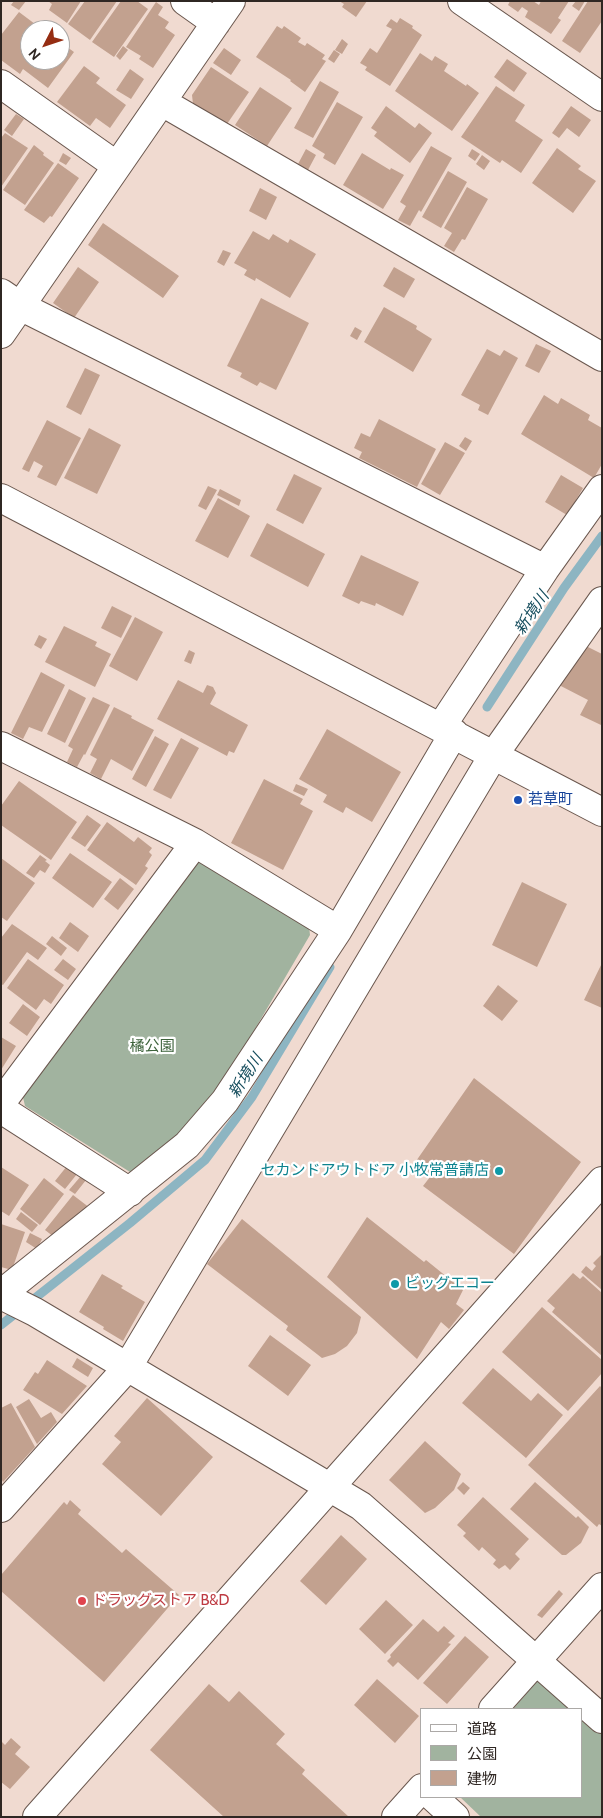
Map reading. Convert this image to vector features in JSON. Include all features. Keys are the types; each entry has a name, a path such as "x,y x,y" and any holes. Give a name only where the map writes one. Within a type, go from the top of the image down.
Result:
{"street":[{"path":"185,1 216,23"},
{"path":"1,334 10,300 117,166 231,1"},
{"path":"462,1 602,97"},
{"path":"1,84 117,166"},
{"path":"162,102 602,357"},
{"path":"10,300 545,569"},
{"path":"602,489 545,569 447,730 338,930 225,1101 187,1145 130,1192 13,1300 361,1506 602,1719"},
{"path":"1,498 602,812"},
{"path":"2,1504 126,1368 492,756 602,601"},
{"path":"1,746 195,843 338,930"},
{"path":"1,1103 195,843"},
{"path":"1,1109 130,1192"},
{"path":"37,1817 328,1487 602,1181"},
{"path":"494,1708 602,1587"},
{"path":"396,1817 420,1790"},
{"path":"434,1798 455,1817"}],"green space":[{"name":"橘公園","path":"197,860 308,918 310,935 224,1082 179,1139 140,1171 130,1172 25,1106 22,1093"},
{"path":"541,1677 574,1708 514,1708"},
{"path":"583,1717 602,1734 602,1817 481,1817 461,1798 583,1798"}],"building":[{"path":"14,1 26,1 19,10 11,5"},
{"path":"48,1 81,1 69,20 63,20 49,10 52,4"},
{"path":"85,1 117,1 90,40 70,25 70,21"},
{"path":"121,1 137,1 148,9 114,57 92,42"},
{"path":"339,1 367,1 356,17 342,7 344,4"},
{"path":"510,1 533,1 539,5 541,1 569,1 558,18 561,20 551,34 525,17 528,11 522,7 518,12 508,5"},
{"path":"576,1 585,1 579,11 572,6"},
{"path":"588,1 602,1 602,21 580,53 562,41"},
{"path":"156,2 163,7 158,15 169,22 165,28 175,35 153,68 139,59 141,56 126,47"},
{"path":"19,12 30,20 20,20 20,70 22,70 20,74 1,60 1,35"},
{"path":"400,18 413,26 412,28 422,35 390,86 365,70 367,67 360,63 370,48 377,53 392,29 386,26 391,19 397,23"},
{"path":"277,26 282,29 284,26 301,38 298,42 305,46 307,43 325,55 322,59 326,61 305,92 291,80 256,57"},
{"path":"342,39 348,44 342,54 335,50"},
{"path":"123,46 128,50 120,60 116,56"},
{"path":"224,48 241,60 231,75 213,63"},
{"path":"70,49 74,52 70,58"},
{"path":"334,50 340,54 334,63 328,59"},
{"path":"420,53 432,61 435,56 448,64 444,71 479,93 452,131 395,91"},
{"path":"507,59 527,73 514,92 494,77"},
{"path":"84,66 100,78 96,83 126,105 110,128 96,118 90,126 57,102"},
{"path":"211,67 249,92 227,124 193,104 192,95"},
{"path":"130,69 144,79 131,99 116,90"},
{"path":"24,70 61,70 48,88"},
{"path":"320,81 339,92 313,138 294,128"},
{"path":"496,86 525,105 515,121 543,140 521,173 502,160 500,163 461,137"},
{"path":"260,87 292,108 267,146 235,125"},
{"path":"337,102 363,117 335,165 323,158 325,154 312,146"},
{"path":"386,106 415,128 419,123 432,133 410,163 374,136 377,132 371,128"},
{"path":"571,106 591,120 579,137 567,128 559,138 552,133"},
{"path":"16,114 24,119 12,136 4,130"},
{"path":"5,133 28,148 1,187 1,138"},
{"path":"34,145 54,163 25,205 3,190"},
{"path":"431,146 452,158 421,212 419,210 410,226 398,220 406,206 400,202"},
{"path":"557,148 581,166 578,169 596,181 573,213 532,183"},
{"path":"306,149 316,155 308,170 298,164"},
{"path":"472,149 480,154 475,161 468,156"},
{"path":"63,153 71,158 66,165 59,161"},
{"path":"362,153 390,170 391,168 404,175 383,209 343,185"},
{"path":"482,155 490,161 484,170 476,164"},
{"path":"58,163 79,178 52,217 50,216 44,223 24,210"},
{"path":"448,171 467,182 441,228 422,217"},
{"path":"467,187 488,199 465,240 462,239 454,252 444,246 452,233 444,228"},
{"path":"260,188 277,197 266,220 249,211"},
{"path":"103,223 179,276 163,298 88,245"},
{"path":"253,231 269,240 273,234 288,243 290,239 316,254 290,298 256,278 255,281 244,275 247,270 234,263"},
{"path":"223,250 231,253 224,266 217,262"},
{"path":"78,267 99,282 74,318 53,303"},
{"path":"394,267 415,279 404,298 383,286"},
{"path":"261,298 309,323 276,390 260,382 257,386 240,377 242,373 227,366"},
{"path":"384,307 417,326 416,329 432,339 413,372 364,342"},
{"path":"355,327 362,331 357,340 350,336"},
{"path":"536,344 551,351 539,373 525,366"},
{"path":"487,349 500,356 504,350 518,358 488,415 478,410 480,405 461,395"},
{"path":"85,368 100,375 81,415 66,407"},
{"path":"544,395 558,404 561,398 590,415 588,420 602,428 602,464 594,478 521,434"},
{"path":"379,419 436,449 417,487 359,458 362,452 354,448 361,433 370,437"},
{"path":"47,420 81,438 56,486 37,477 43,466 34,461 29,472 22,469"},
{"path":"89,428 121,445 97,494 64,478"},
{"path":"465,437 472,441 466,451 459,446"},
{"path":"445,442 465,453 440,495 421,484"},
{"path":"294,474 322,488 303,524 276,510"},
{"path":"561,475 583,488 567,515 545,502"},
{"path":"208,486 217,490 206,510 198,506"},
{"path":"220,489 241,500 239,506 217,495"},
{"path":"218,498 250,516 228,558 195,541"},
{"path":"267,523 325,554 308,587 250,556"},
{"path":"361,555 419,582 403,616 376,603 375,606 361,601 359,604 342,596"},
{"path":"112,606 132,616 121,638 101,628"},
{"path":"135,617 163,632 137,681 109,666"},
{"path":"64,626 97,642 95,646 111,654 95,687 45,662"},
{"path":"39,635 47,639 41,649 34,645"},
{"path":"578,642 602,654 601,725 580,715 588,700 557,684"},
{"path":"189,650 195,653 191,664 184,661"},
{"path":"41,672 65,685 42,732 29,727 23,739 11,733"},
{"path":"178,680 203,693 207,685 213,687 216,693 210,704 248,725 234,753 229,751 227,756 157,719"},
{"path":"69,689 86,698 65,743 47,734"},
{"path":"93,697 110,705 77,767 67,762 73,749 68,746"},
{"path":"114,707 154,730 132,771 111,759 101,779 90,773 97,759 90,755"},
{"path":"327,729 401,772 372,822 346,807 343,813 323,802 327,795 299,779"},
{"path":"155,736 169,744 146,787 132,779"},
{"path":"181,738 199,748 171,799 153,790"},
{"path":"264,779 303,799 300,804 313,811 283,870 231,843"},
{"path":"19,781 77,822 51,860 1,825 1,806"},
{"path":"296,784 308,789 304,796 293,791"},
{"path":"87,815 101,825 85,847 71,838"},
{"path":"107,822 134,842 138,837 152,848 149,852 152,855 145,866 148,868 136,885 87,850"},
{"path":"70,853 112,882 93,908 52,878"},
{"path":"40,855 50,865 45,873 40,870 34,878 26,873"},
{"path":"1,858 35,883 7,921 1,917"},
{"path":"120,878 134,889 118,910 104,899"},
{"path":"522,882 567,904 537,967 492,945"},
{"path":"70,922 89,936 78,952 59,938"},
{"path":"12,924 47,948 38,960 27,952 3,985 1,984 1,938"},
{"path":"52,936 67,948 61,956 46,944"},
{"path":"28,959 64,985 51,1004 44,999 36,1010 7,988"},
{"path":"63,959 76,969 68,980 54,970"},
{"path":"602,963 602,1008 584,1000"},
{"path":"498,985 518,1001 502,1021 483,1006"},
{"path":"23,1004 40,1017 27,1036 9,1023"},
{"path":"1,1037 16,1046 1,1070"},
{"name":"セカンドアウトドア 小牧常普請店","path":"474,1078 581,1162 514,1254 423,1186 430,1177 414,1164"},
{"path":"67,1166 77,1174 65,1189 55,1181"},
{"path":"1,1167 29,1185 9,1216 1,1211"},
{"path":"81,1176 86,1180 75,1194 69,1190"},
{"path":"44,1178 64,1194 40,1225 20,1209"},
{"path":"73,1195 90,1208 54,1237 45,1230"},
{"path":"21,1212 38,1225 32,1232 16,1219"},
{"name":"ビッグエコー","path":"367,1217 463,1290 456,1304 464,1310 449,1329 441,1322 417,1359 327,1277"},
{"path":"242,1219 361,1317 357,1333 347,1346 335,1354 322,1358 286,1330 288,1326 207,1264"},
{"path":"1,1224 25,1232 12,1270 1,1267"},
{"path":"30,1233 42,1239 37,1249 26,1242"},
{"path":"602,1254 602,1290 581,1272 586,1266 592,1271 596,1266 593,1263"},
{"path":"573,1273 580,1279 583,1276 602,1293 602,1356 552,1312 555,1308 547,1301"},
{"path":"102,1274 145,1302 123,1341 79,1312"},
{"path":"542,1307 602,1360 602,1373 568,1411 502,1352"},
{"path":"270,1335 311,1365 288,1396 248,1366"},
{"path":"77,1358 93,1368 88,1377 72,1367"},
{"path":"47,1360 87,1386 62,1414 23,1390 35,1372 38,1374"},
{"path":"493,1368 531,1401 538,1393 563,1415 526,1458 462,1403"},
{"path":"600,1386 602,1388 602,1526 599,1524 597,1527 528,1465"},
{"path":"147,1398 213,1457 161,1516 102,1464 121,1442 114,1436"},
{"path":"29,1399 41,1418 51,1412 57,1422 37,1444 16,1407"},
{"path":"11,1403 35,1447 3,1482 1,1478 1,1408"},
{"path":"425,1441 461,1474 454,1490 435,1508 425,1513 389,1480"},
{"path":"463,1482 470,1488 464,1495 457,1488"},
{"path":"535,1482 589,1527 581,1543 566,1555 562,1555 510,1509"},
{"path":"483,1497 529,1539 515,1554 520,1559 510,1570 505,1565 499,1569 493,1564 496,1560 482,1547 479,1551 463,1536 466,1533 457,1525"},
{"path":"70,1500 81,1510 78,1514 122,1553 126,1549 179,1595 104,1682 1,1591 1,1575 64,1502 67,1505"},
{"path":"341,1535 367,1559 326,1605 300,1581"},
{"path":"559,1590 563,1594 542,1618 537,1615"},
{"path":"386,1600 413,1625 385,1654 359,1629"},
{"path":"423,1619 438,1632 444,1626 455,1636 448,1643 451,1644 418,1680 398,1662 393,1667 387,1661 391,1657 390,1655"},
{"path":"465,1636 489,1657 447,1704 423,1683"},
{"path":"377,1679 419,1716 395,1743 354,1705"},
{"path":"209,1684 229,1702 239,1691 285,1734 276,1744 305,1770 302,1774 349,1817 224,1817 150,1750"},
{"path":"11,1738 21,1747 15,1754 30,1767 10,1789 1,1782 1,1741 5,1745"}],"waterway":[{"name":"新境川","path":"487,707 564,588 602,536"},
{"name":"新境川","path":"1,1325 130,1223 205,1160 252,1097 330,967"}],"place":[{"name":"若草町","path":"518,800"},
{"name":"セカンドアウトドア 小牧常普請店","path":"499,1171"},
{"name":"ビッグエコー","path":"395,1284"},
{"name":"ドラッグストア B&D","path":"82,1601"}]}
